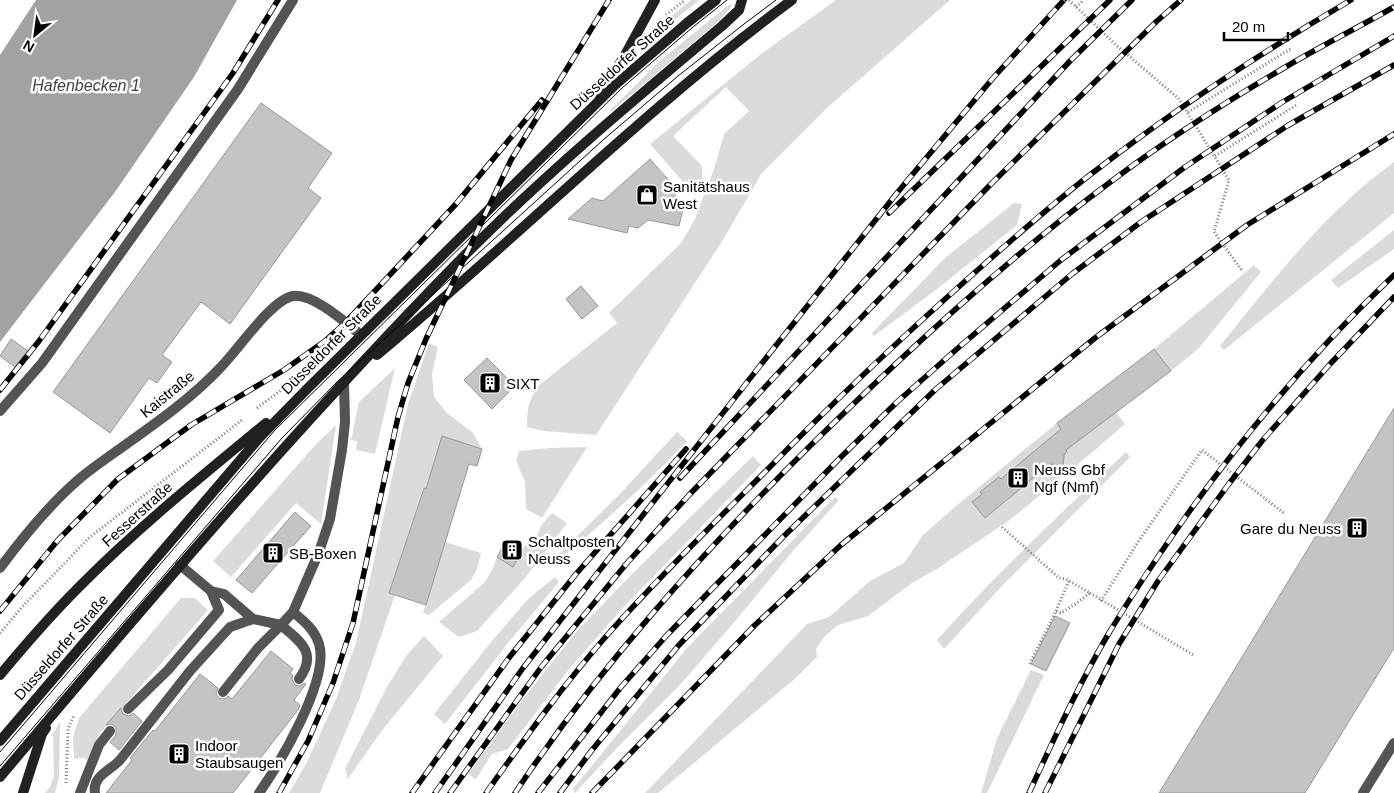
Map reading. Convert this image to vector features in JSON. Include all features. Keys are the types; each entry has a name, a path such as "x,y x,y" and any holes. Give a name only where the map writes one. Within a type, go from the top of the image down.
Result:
{"main road":[{"path":"584,117 624,57 655,0"},
{"name":"Düsseldorfer Straße","path":"0,741 260,437 615,85 716,0"},
{"path":"0,777 180,565 279,452 466,254 548,176 615,116 722,26 739,10 742,0"},
{"path":"344,383 452,292 654,111 792,0"},
{"name":"Fesserstraße","path":"0,675 80,586 138,532 307,389"},
{"path":"23,793 42,734 76,687"}],"street":[{"path":"0,411 42,363 233,97 293,0"},
{"name":"Kaistraße","path":"0,568 29,529 78,480 211,378 271,309 283,300 295,296 311,299 361,335"},
{"path":"223,692 258,648 294,612 319,552 330,519 342,450 345,422 344,383"},
{"path":"180,565 211,591 224,594 254,618 282,625 302,642 307,652 308,661 305,671 299,679"},
{"path":"128,709 168,670 219,610 211,591"},
{"path":"259,793 275,769 297,729 319,674 322,658 319,644 313,630 294,612"},
{"path":"95,793 95,782 120,760 194,666 230,627 254,618"},
{"path":"80,793 99,745 110,730"},
{"path":"1364,793 1394,743"}],"path":[{"path":"1069,0 1115,44 1180,99 1229,180 1214,232 1243,272"},
{"path":"1076,7 1084,0"},
{"path":"1188,112 1292,48"},
{"path":"1215,156 1298,104"},
{"path":"1101,601 1202,450 1285,514"},
{"path":"0,633 90,537 131,505"},
{"path":"1002,527 1059,578 1070,582 1195,656"},
{"path":"1029,665 1070,582"},
{"path":"1056,610 1060,613 1078,604 1090,594"},
{"path":"66,784 68,729 75,715"}],"shaded area":[{"path":"691,0 699,0 653,38 650,36 659,20 664,22"},
{"path":"836,0 950,0 827,108 762,173 721,243 596,435 544,431 527,427 529,406 538,386 617,323 609,313 681,243 695,219 714,169 724,134 749,111 726,87 673,136 702,166 702,179 695,196 650,144 761,54"},
{"path":"730,4 732,6 720,20 612,111 609,111 663,58"},
{"path":"1394,162 1394,213 1224,350 1220,346 1301,248 1345,203"},
{"path":"1014,203 1022,204 1017,225 937,289 874,336 872,333 945,258"},
{"path":"1394,230 1394,249 1338,288 1331,280"},
{"path":"1254,265 1261,272 1198,349 1171,371 1154,349"},
{"path":"429,343 438,347 432,374 434,397 447,413 473,433 482,449 442,436 426,489 423,488 389,593 395,595 359,700 320,793 289,793 306,764 336,699 356,643 408,404"},
{"path":"395,368 375,454 356,450 357,441 351,440 359,402"},
{"path":"1116,412 1125,424 1011,519 937,569 912,583 868,616 838,625 824,637 816,649 817,657 797,677 658,793 645,793 807,624 829,617 870,581 904,563 923,535 1057,423 1074,444"},
{"path":"336,425 321,524 296,503 231,577 213,561 317,443"},
{"path":"677,432 687,441 625,502 560,559 559,554 616,498"},
{"path":"587,447 542,518 526,509 525,482 516,461 519,451"},
{"path":"1126,452 1130,457 1001,587 944,649 937,640 959,615 1029,544"},
{"path":"753,456 761,465 620,611 570,668 508,749 492,754 476,779 468,774 520,703 576,632 633,573"},
{"path":"835,497 839,500 793,551 681,684 575,793 573,789 687,648"},
{"path":"552,513 567,523 525,578 477,631 459,637 439,622 485,582 497,557 513,566 529,539 536,537 542,524"},
{"path":"445,542 481,553 477,569 471,580 429,615 423,613"},
{"path":"555,577 559,582 508,643 445,724 434,714 528,599"},
{"path":"181,598 195,598 208,610 100,733 88,760 83,758 74,759 73,737 79,718"},
{"path":"424,636 443,656 380,733 348,779 345,769 388,685 406,656"},
{"path":"1031,670 1044,675 987,793 981,793 997,738"},
{"path":"60,722 59,777 55,793 45,793 50,787 54,776 53,734"}],"water":[{"name":"Hafenbecken 1","path":"36,0 237,0 194,77 115,192 0,342 0,55"}],"building":[{"path":"261,103 332,153 308,188 321,198 230,324 201,302 162,355 172,362 157,383 149,378 110,433 53,392"},
{"name":"Sanitätshaus West","path":"650,159 679,192 665,205 683,209 679,226 648,220 638,228 629,226 627,233 568,219 592,198 603,201"},
{"path":"581,286 598,306 582,319 566,299"},
{"path":"11,339 28,351 16,368 0,356"},
{"path":"1154,349 1171,371 1066,450 1063,466 1050,464 985,518 972,502 982,494 980,492 999,477 1001,479 1061,429 1057,423"},
{"name":"SIXT","path":"487,358 515,386 492,409 464,380"},
{"name":"Gare du Neuss","path":"1394,408 1394,648 1305,793 1159,793"},
{"path":"442,436 482,449 477,466 469,464 426,605 389,593 424,488 426,489"},
{"name":"SB-Boxen","path":"295,512 311,526 252,593 236,580"},
{"path":"506,541 522,551 513,567 497,557"},
{"path":"1055,616 1070,623 1046,671 1031,664"},
{"path":"271,651 293,669 290,673 293,675 292,679 295,685 306,684 294,700 300,705 298,710 233,793 106,793 132,760 130,758 153,730 155,731 200,674 218,688 216,694 219,698 225,699 228,696 232,699"},
{"path":"121,708 123,714 129,716 133,713 142,721 119,750 110,742 116,735 116,728 111,724 106,725"}],"tram line":[{"path":"0,752 275,430 622,88 727,0"},
{"path":"0,766 282,438 337,382 603,140 678,76 776,0"}],"railway":[{"path":"0,390 39,341 233,73 278,0"},
{"path":"279,793 308,741 333,683 353,623 398,417 408,383 426,339 511,160 609,0"},
{"path":"435,793 523,668 770,353 897,193 993,78 1064,0"},
{"path":"889,213 1110,0"},
{"path":"680,478 1070,61 1132,0"},
{"path":"450,793 542,666 627,563 690,494 990,185 1157,21 1181,0"},
{"path":"486,793 592,652 628,612 816,421 919,323 1051,207 1129,145 1222,80 1351,0"},
{"path":"515,793 547,746 616,656 729,528 809,447 954,310 1069,213 1152,151 1266,79 1394,7"},
{"path":"538,793 621,687 667,635 841,457 897,402 958,348 1061,260 1185,167 1281,103 1394,36"},
{"path":"560,793 592,750 679,645 783,537 936,389 1072,274 1141,222 1287,126 1394,65"},
{"path":"0,611 58,540 118,479 191,425 284,370 325,341 345,323 455,205 542,100"},
{"path":"592,793 755,625 841,545 1095,338 1247,225 1394,134"},
{"path":"1029,793 1095,657 1146,574 1189,512 1236,449 1286,389 1338,330 1394,275"},
{"path":"1045,793 1119,644 1158,581 1262,441 1331,363 1394,297"},
{"path":"412,793 508,659 576,574 686,449"}],"place":[{"name":"Sanitätshaus West","path":"647,195"},
{"name":"SIXT","path":"490,383"},
{"name":"Neuss Gbf Ngf (Nmf)","path":"1018,478"},
{"name":"Gare du Neuss","path":"1357,528"},
{"name":"Schaltposten Neuss","path":"512,550"},
{"name":"SB-Boxen","path":"273,553"},
{"name":"Indoor Staubsaugen","path":"179,754"}]}
